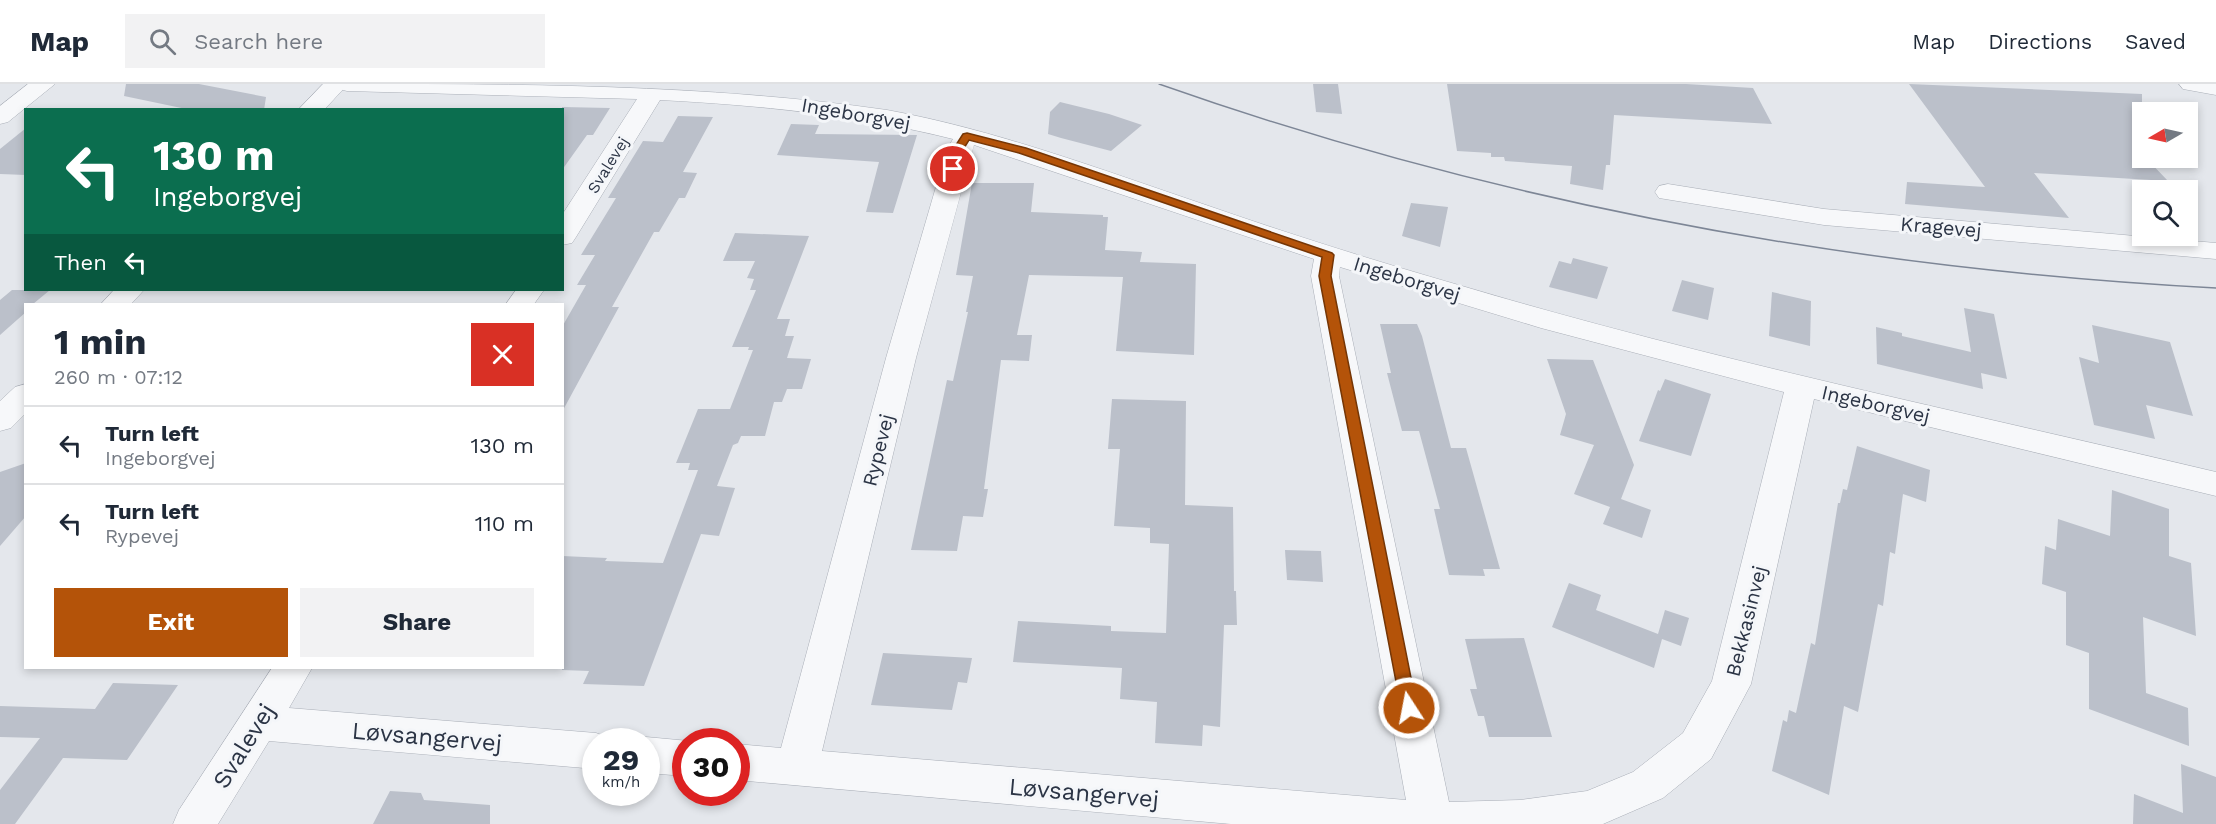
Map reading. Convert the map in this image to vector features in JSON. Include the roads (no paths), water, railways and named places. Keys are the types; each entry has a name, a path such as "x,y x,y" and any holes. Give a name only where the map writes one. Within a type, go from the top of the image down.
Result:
{"street":[{"path":"0,117 43,84"},
{"path":"312,108 336,84"},
{"name":"Ingeborgvej","path":"347,84 525,86 653,92 750,98 890,117 1022,150 1328,255 1557,322 1801,387 2216,484"},
{"path":"2191,84 2216,88"},
{"name":"Svalevej","path":"564,234 653,92"},
{"name":"Rypevej","path":"797,767 901,358 959,148 967,136"},
{"name":"Kragevej","path":"1668,192 1824,217 2216,251"},
{"path":"1328,255 1325,276 1327,289 1432,823"},
{"path":"116,303 129,291"},
{"name":"Bekkasinvej","path":"1432,823 1520,820 1589,810 1648,785 1697,746 1731,684 1801,387"},
{"path":"0,420 24,396"},
{"name":"Svalevej","path":"194,824 292,669"},
{"name":"Løvsangervej","path":"258,723 582,750"},
{"name":"Løvsangervej","path":"750,763 1432,823"}],"tram line":[{"path":"1159,84 1287,126 1417,164 1548,196 1680,224 1813,247 1947,265 2081,279 2216,288"}]}
